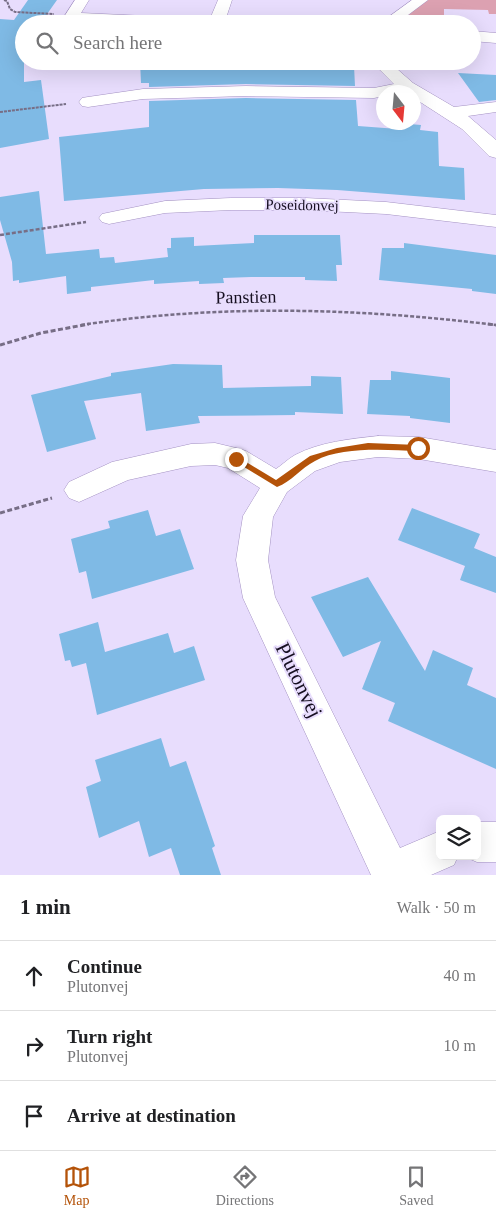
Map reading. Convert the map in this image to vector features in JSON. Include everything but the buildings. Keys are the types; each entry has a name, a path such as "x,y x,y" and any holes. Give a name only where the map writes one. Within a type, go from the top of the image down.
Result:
{"street":[{"path":"72,15 82,0"},
{"path":"218,15 225,0"},
{"path":"399,15 421,0"},
{"path":"481,37 496,38"},
{"path":"386,70 402,85"},
{"path":"88,102 142,94 246,90 376,93"},
{"path":"421,96 452,112 471,125 485,137 496,152"},
{"path":"452,112 496,107"},
{"name":"Poseidonvej","path":"109,218 165,207 231,204 305,204 386,208 496,221"},
{"name":"Plutonvej","path":"436,853 391,873 259,598 252,562 253,534 261,508 277,484 313,458 337,451 368,447 418,448 496,461"},
{"path":"79,490 122,470 191,455 215,454 236,459 277,484"},
{"path":"481,842 496,842"}],"path":[{"path":"4,0 7,1 10,9 15,12 61,15"},
{"path":"0,112 88,102"},
{"path":"0,235 109,218"},
{"name":"Panstien","path":"0,346 20,338 67,327 145,316 224,309 320,308 417,315 496,325"},
{"path":"0,513 37,504"}],"shaded area":[{"path":"426,0 496,0 496,14 489,14 488,10 444,9 444,15 408,15"}],"route":[{"path":"236,459 277,484 291,472 313,458 337,451 368,447 418,448"}]}
